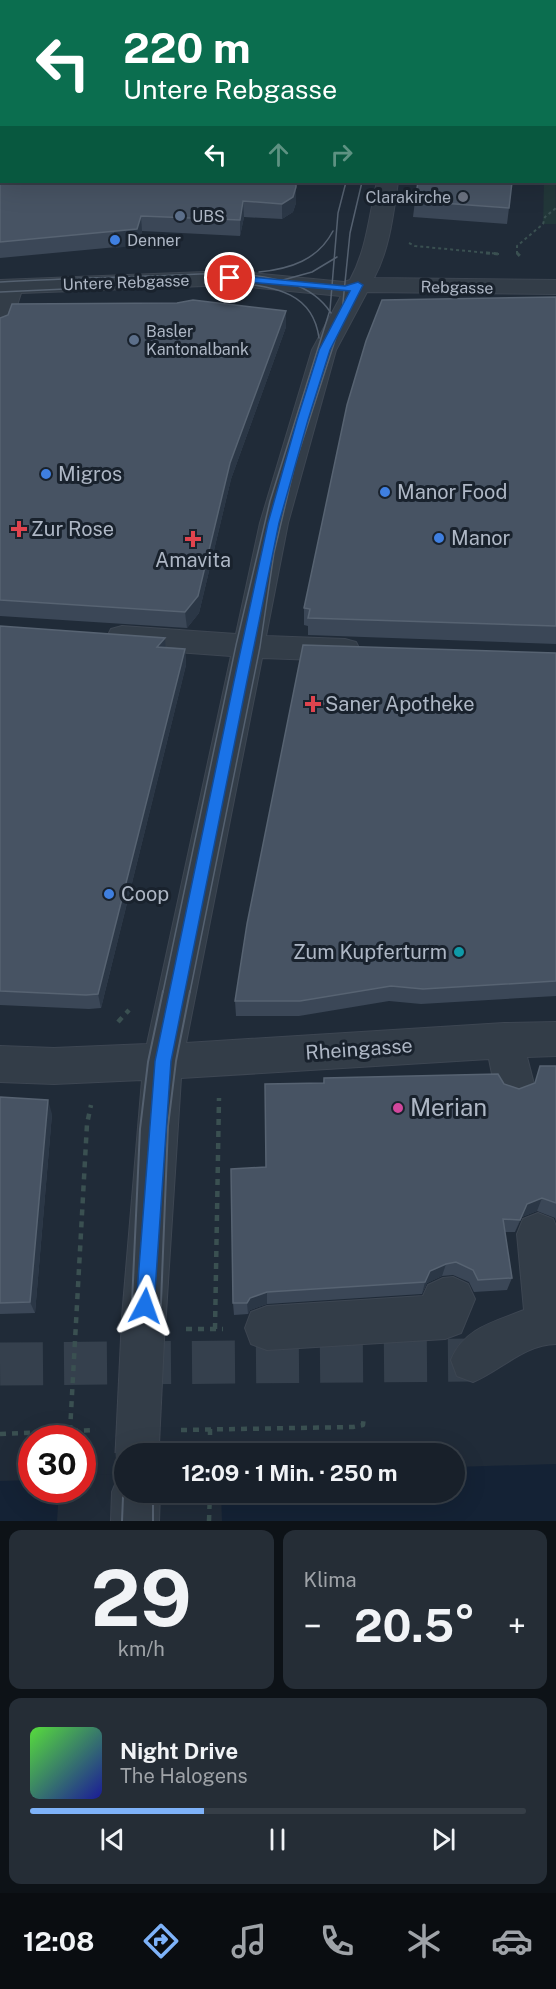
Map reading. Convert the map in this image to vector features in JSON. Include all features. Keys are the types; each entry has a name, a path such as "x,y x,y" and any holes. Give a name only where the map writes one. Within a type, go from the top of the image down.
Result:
{"street":[{"path":"138,1442 143,1329 163,1061 274,523 324,350 373,255 387,183"},
{"name":"Untere Rebgasse","path":"6,287 230,278 345,289 358,285"},
{"name":"Rebgasse","path":"358,285 556,287"},
{"path":"0,326 6,287"},
{"path":"94,635 249,646 378,651"},
{"name":"Rheingasse","path":"0,1064 101,1064 504,1040 556,1039"},
{"path":"504,1040 514,1084"},
{"path":"473,1360 489,1347 551,1322 538,1234"},
{"path":"267,1328 445,1317 443,1300 453,1299"},
{"path":"135,1521 136,1503"}],"path":[{"path":"527,257 517,255 517,246 543,224 545,217 556,208"},
{"path":"408,242 415,246 506,254"},
{"path":"70,1425 87,1124 101,1064 115,1025 130,1008"},
{"path":"215,1329 219,1115"},
{"path":"143,1329 267,1328"},
{"path":"96,1435 138,1442 210,1430 353,1427 363,1425 364,1416"},
{"path":"210,1430 210,1443"},
{"path":"0,1434 18,1433"},
{"path":"209,1521 210,1503"}],"green space":[{"path":"544,183 556,183 556,224 543,224"}],"water":[{"path":"556,1464 556,1521 0,1521 0,1481 18,1480 18,1503 96,1503 96,1491 114,1492 114,1503 465,1503 465,1467"}],"pier":[{"path":"114,1474 114,1503 221,1503 222,1521 57,1521 58,1503 96,1503 96,1475"}],"building":[{"path":"0,183 296,183 293,197 282,204 243,201 240,220 141,216 137,229 0,242"},
{"path":"418,183 512,183 509,208 415,201"},
{"name":"Manor","path":"556,297 556,626 308,618 310,609 304,608 347,405 366,341 382,300"},
{"path":"193,300 286,311 230,463 198,596 185,612 0,600 0,318 8,315 12,304 177,303"},
{"path":"0,626 165,638 157,647 185,649 98,994 0,991"},
{"path":"303,645 556,653 556,981 423,989 391,986 300,1001 235,1001 247,924"},
{"path":"540,1066 556,1066 556,1203 542,1198 527,1204 520,1220 503,1219 512,1278 478,1280 473,1270 456,1262 430,1271 425,1282 267,1292 250,1298 247,1303 233,1303 231,1169 266,1167 265,1084 324,1083 324,1078 498,1074 504,1084 519,1089 535,1083"},
{"path":"0,1097 48,1100 30,1302 0,1303"}],"tunnel":[{"path":"0,1364 473,1360"}],"tram line":[{"path":"334,259 338,213 346,183"},
{"path":"190,992 260,647 274,553 295,464 341,322 350,233 362,183"},
{"path":"259,272 282,268 302,261 319,249 333,231"},
{"path":"283,280 312,272 334,259"},
{"path":"330,311 334,259"},
{"path":"0,282 238,274 292,284 314,295 330,311"},
{"path":"237,283 279,290 301,302 309,311 319,338"},
{"path":"0,292 153,285"},
{"path":"163,992 236,645 270,501 330,311"},
{"path":"126,1443 140,1129 148,1062 163,991"},
{"path":"155,1443 168,1126 176,1061 190,991"},
{"path":"122,1521 123,1503"},
{"path":"153,1503 153,1521"}],"place":[{"name":"Clarakirche","path":"463,197"},
{"name":"UBS","path":"180,216"},
{"name":"Denner","path":"115,240"},
{"name":"Basler Kantonalbank","path":"134,340"},
{"name":"Migros","path":"46,474"},
{"name":"Manor Food","path":"385,492"},
{"name":"Zur Rose","path":"19,529"},
{"name":"Manor","path":"439,538"},
{"name":"Amavita","path":"193,539"},
{"name":"Saner Apotheke","path":"313,704"},
{"name":"Coop","path":"109,894"},
{"name":"Zum Kupferturm","path":"459,952"},
{"name":"Merian","path":"398,1108"}],"route":[{"path":"145,1306 156,1125 163,1061 240,681 274,523 302,420 324,350 341,322 358,285 345,289 230,278"}]}
